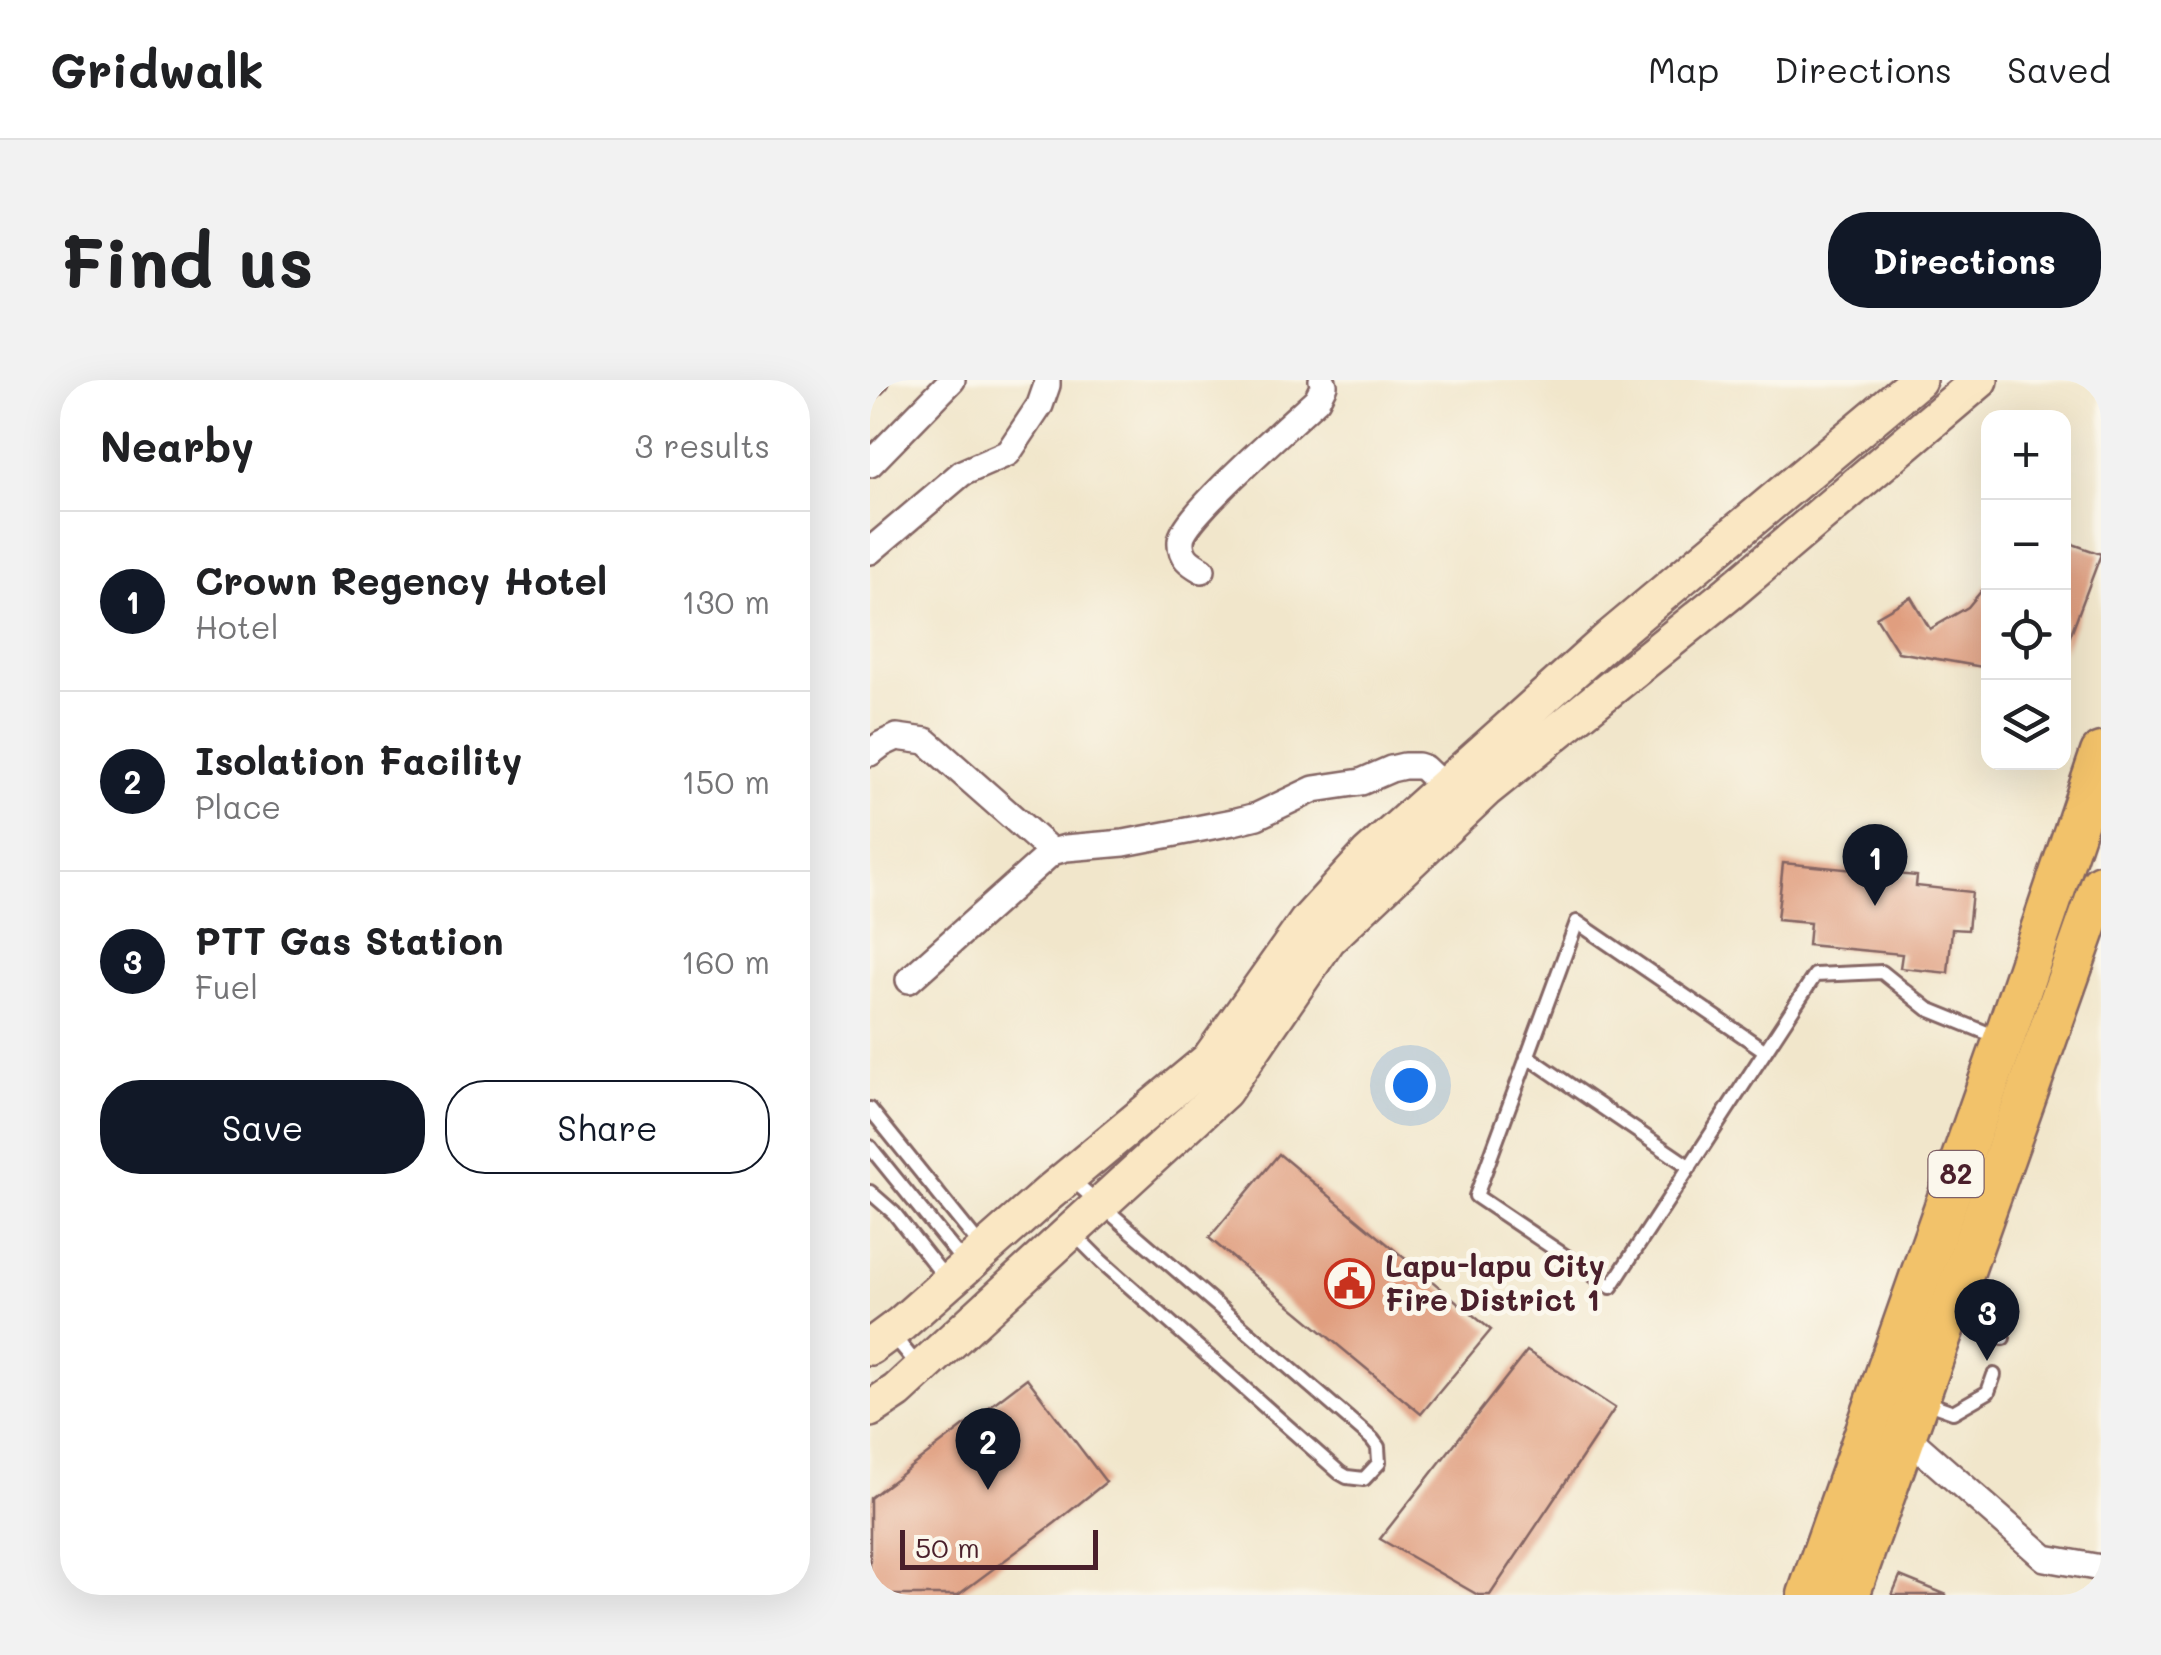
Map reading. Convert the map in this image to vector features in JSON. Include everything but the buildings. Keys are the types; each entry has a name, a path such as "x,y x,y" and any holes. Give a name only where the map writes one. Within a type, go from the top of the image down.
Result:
{"main road":[{"name":"82","path":"1808,1595 2101,753"},
{"name":"82","path":"1849,1595 2101,885"},
{"path":"1891,1358 1918,1401"}],"street":[{"path":"870,386 876,380"},
{"path":"870,464 952,380"},
{"path":"870,552 962,473 1008,453 1040,405 1047,380"},
{"path":"1202,570 1182,554 1180,537 1185,528 1317,400 1324,385 1322,380"},
{"path":"876,1334 901,1324 1209,1060 1307,922 1368,855 1611,636 1918,380"},
{"path":"870,1409 897,1392 1224,1091 1328,939 1485,790 1729,593 1980,380"},
{"path":"1702,560 1729,593"},
{"path":"870,753 897,737 926,741 1052,852"},
{"path":"909,980 1052,852 1233,822 1257,816 1314,789 1362,782 1404,766 1424,768 1444,786"},
{"path":"1918,1401 2045,1558 2101,1568"}],"lane":[{"path":"1764,1050 1577,922 1476,1196 1611,1287 1815,974 1882,972 1928,1009 2004,1039"},
{"path":"1527,1056 1690,1166"},
{"path":"870,1109 966,1266"},
{"path":"870,1147 966,1266"},
{"path":"1068,1177 1372,1439 1378,1447 1379,1463 1364,1479 1340,1473 1072,1231"},
{"path":"870,1192 966,1266"},
{"path":"1958,1288 1989,1305 2003,1338"},
{"path":"876,1334 921,1369"},
{"path":"1918,1401 1953,1412 1988,1392 1994,1375"}],"place":[{"name":"Crown Regency Hotel","path":"1875,906"},
{"name":"Lapu-lapu City Fire District 1","path":"1350,1284"},
{"name":"PTT Gas Station","path":"1987,1361"},
{"name":"Isolation Facility","path":"988,1490"}]}
